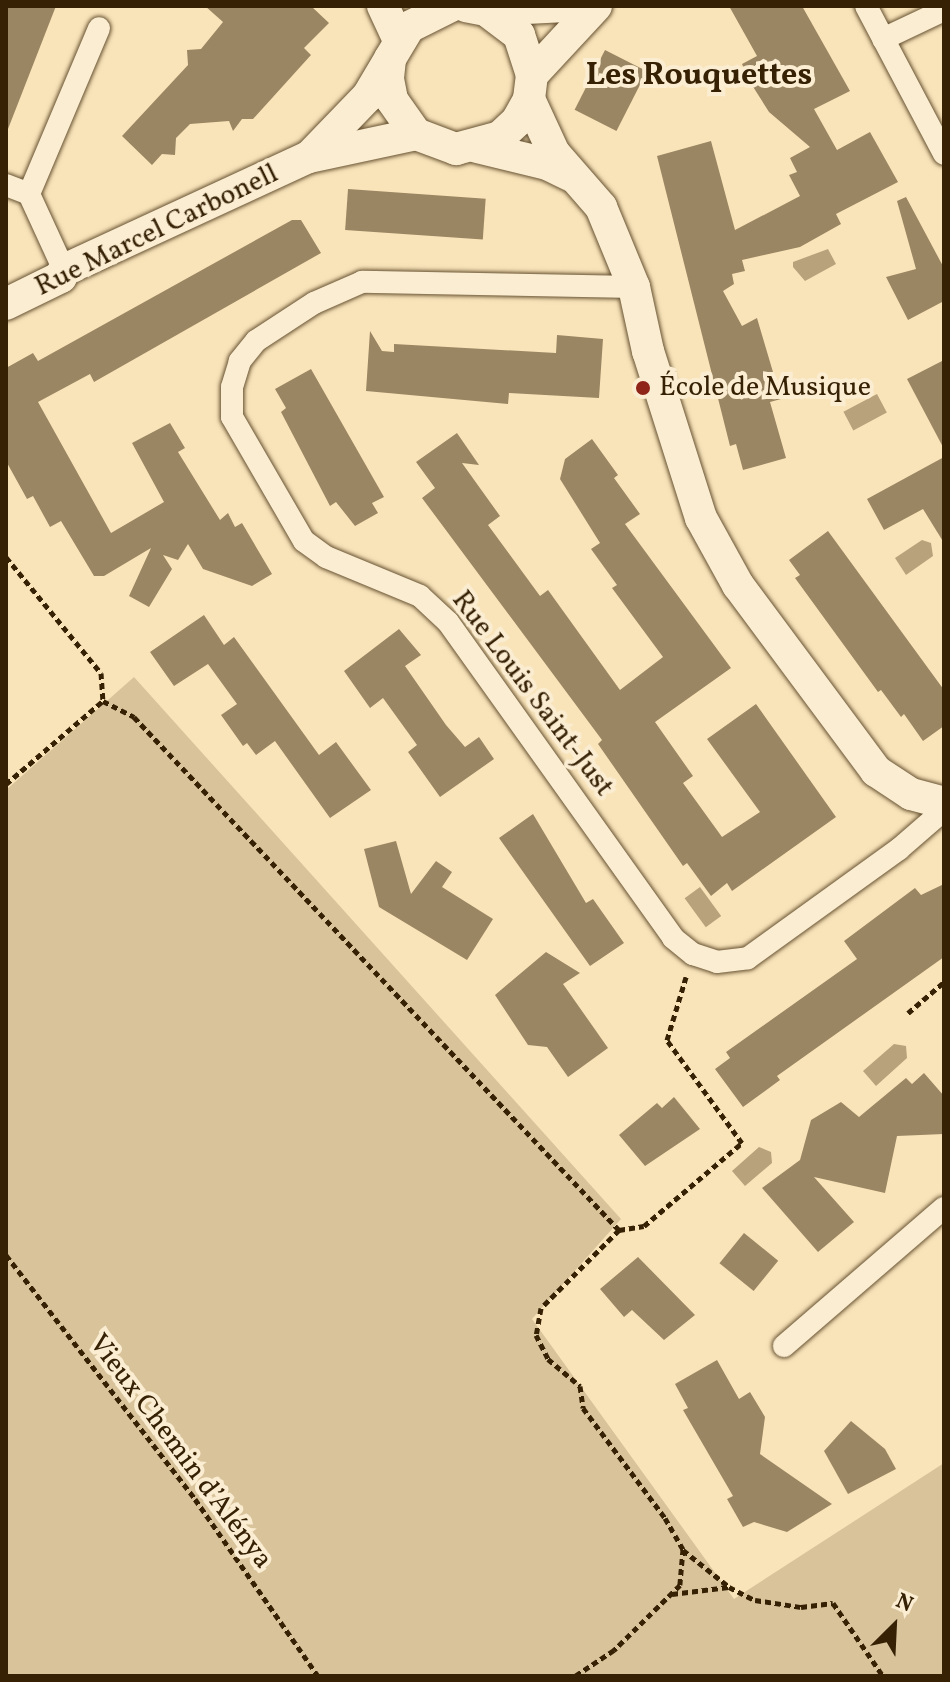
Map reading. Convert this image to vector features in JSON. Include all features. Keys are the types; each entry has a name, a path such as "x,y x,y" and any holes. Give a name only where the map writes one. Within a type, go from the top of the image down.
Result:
{"street":[{"path":"383,6 394,49 392,100 416,134 435,144 477,147 547,164 570,175"},
{"path":"394,49 453,8 566,6"},
{"path":"477,147 500,137 531,87 596,6"},
{"path":"866,6 944,154"},
{"path":"453,8 519,35 531,87 570,175 601,207 634,287 648,351 701,518 738,585 870,764 911,794 944,803"},
{"path":"883,39 944,10"},
{"path":"29,194 99,28"},
{"name":"Rue Marcel Carbonell","path":"309,157 368,96 394,49"},
{"name":"Rue Marcel Carbonell","path":"6,304 61,277 64,270 309,157 416,134"},
{"path":"6,185 29,194 64,270"},
{"name":"Rue Louis Saint-Just","path":"634,287 362,282 314,303 256,341 240,361 232,387 232,417 304,541 326,557 420,596 448,622 673,938 693,954"},
{"path":"693,954 717,962 748,958 899,849 944,810"},
{"path":"784,1346 944,1208"}],"path":[{"path":"6,557 60,627 82,645 101,673 103,701"},
{"path":"103,701 134,717 619,1230"},
{"path":"6,784 103,701"},
{"path":"693,954 667,1040 742,1143 644,1226 619,1230 541,1308 536,1335 548,1359 580,1386 583,1408 623,1457 683,1549 729,1587 755,1600 801,1607 833,1603 883,1676"},
{"path":"908,1013 944,982"},
{"name":"Vieux Chemin d’Alénya","path":"6,1255 195,1499 318,1676"},
{"path":"575,1676 614,1650 680,1585 683,1549"},
{"path":"672,1594 729,1587"}],"shaded area":[{"path":"828,249 836,264 805,281 793,267 793,262"},
{"path":"877,394 887,413 853,430 843,412"},
{"path":"922,540 931,543 933,556 906,575 895,558"},
{"path":"134,677 621,1219 532,1319 734,1599 944,1463 944,1676 6,1676 6,790"},
{"path":"700,887 721,916 706,927 685,898"},
{"path":"894,1044 906,1046 907,1058 876,1086 863,1071"},
{"path":"759,1147 771,1152 772,1163 745,1186 732,1171"}],"building":[{"path":"6,6 56,6 8,129 6,129"},
{"path":"205,6 311,6 329,23 304,48 311,55 253,119 242,119 233,131 229,121 190,124 176,138 175,155 162,154 152,165 122,136 188,65 187,50 201,49 223,22"},
{"path":"729,6 802,6 850,91 814,109 837,150 870,132 898,182 836,214 841,224 800,247 742,260 745,271 732,274 734,284 723,291 742,326 757,318 781,399 770,402 786,458 743,470 736,444 730,446 657,156 711,141 735,230 800,196 789,175 797,172 790,158 810,147 769,112 750,82 742,64 757,56"},
{"path":"605,50 647,71 616,131 575,110"},
{"path":"348,189 486,199 483,240 345,230"},
{"path":"906,197 944,268 944,301 908,320 886,277 916,269 897,201"},
{"path":"292,220 301,220 321,253 94,382 90,374 38,402 111,533 164,502 132,443 170,423 185,448 178,452 220,520 228,513 235,527 242,523 272,574 252,586 203,569 188,544 178,560 163,555 172,569 149,607 129,596 151,548 104,576 94,576 61,521 50,527 33,496 27,499 6,461 6,368 33,353 38,361"},
{"path":"370,331 382,351 394,352 394,344 556,353 557,335 603,339 599,398 509,393 508,404 366,391"},
{"path":"944,360 944,449 907,379"},
{"path":"311,369 384,497 372,503 378,513 355,526 336,502 330,506 281,412 286,408 275,389"},
{"path":"457,433 479,465 462,463 500,516 488,525 540,596 548,590 620,690 663,657 612,588 617,585 591,549 600,543 560,479 565,459 592,439 618,475 614,478 640,514 625,524 731,668 655,722 693,776 683,783 722,837 760,812 707,739 756,704 836,817 732,891 727,883 711,896 687,863 683,866 598,744 602,740 422,498 435,488 416,462"},
{"path":"944,457 944,543 923,509 884,530 867,499"},
{"path":"828,531 944,690 944,726 923,741 904,714 901,717 881,690 878,692 795,578 800,575 789,560"},
{"path":"204,615 224,645 234,637 319,755 336,742 371,790 330,818 275,741 256,755 247,743 243,746 221,715 237,704 208,664 174,686 150,652"},
{"path":"399,629 421,655 405,666 446,725 465,747 479,737 494,759 440,797 408,752 417,745 383,698 370,708 344,671"},
{"path":"533,814 586,903 593,899 624,943 590,966 499,838"},
{"path":"396,841 411,894 436,861 452,872 442,887 493,919 467,960 379,907 364,849"},
{"path":"944,884 944,957 777,1076 780,1080 743,1107 715,1069 730,1058 726,1052 857,959 844,941 915,888 921,895"},
{"path":"546,952 580,973 563,984 608,1048 568,1077 547,1047 528,1045 495,995"},
{"path":"924,1073 944,1096 944,1134 897,1136 885,1193 814,1177 854,1222 818,1252 762,1188 800,1160 811,1120 841,1102 859,1117 906,1078 912,1084"},
{"path":"674,1097 700,1129 645,1166 619,1135 657,1103 662,1108"},
{"path":"744,1233 778,1261 754,1291 719,1263"},
{"path":"638,1257 695,1315 664,1340 632,1310 624,1317 600,1289"},
{"path":"717,1360 739,1399 750,1392 765,1417 760,1454 832,1504 787,1532 754,1522 743,1527 727,1499 733,1496 683,1410 688,1408 675,1384"},
{"path":"851,1421 885,1449 896,1469 848,1494 824,1451"}],"place":[{"name":"École de Musique","path":"643,388"}],"district":[{"name":"Les Rouquettes","path":"699,76"}]}
